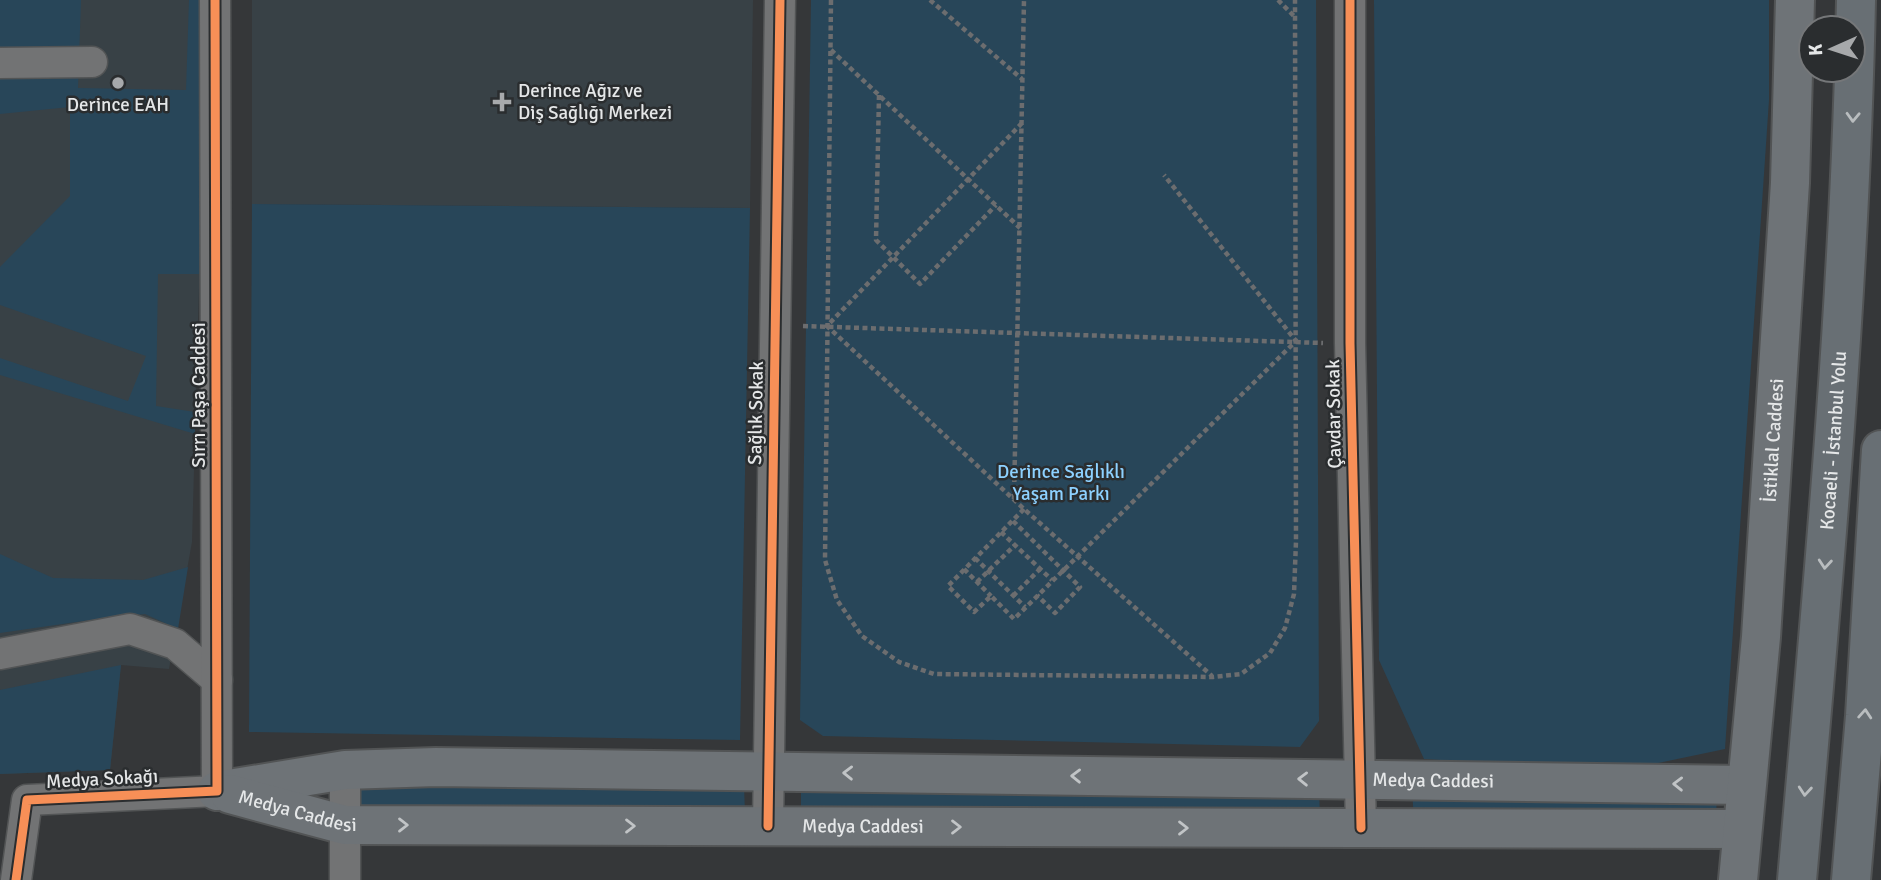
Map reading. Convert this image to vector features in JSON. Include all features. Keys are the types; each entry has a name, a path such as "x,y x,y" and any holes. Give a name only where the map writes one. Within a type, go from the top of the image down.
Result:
{"highway":[{"name":"Kocaeli - İstanbul Yolu","path":"1797,880 1845,298 1856,0"},
{"path":"1851,880 1865,716 1881,450"}],"main road":[{"name":"İstiklal Caddesi","path":"1738,880 1761,637 1790,183 1795,0"},
{"name":"Medya Caddesi","path":"217,791 345,770 436,767 1746,785"},
{"name":"Medya Caddesi","path":"217,791 345,825 1742,829"}],"street":[{"name":"Sırrı Paşa Caddesi","path":"215,0 217,791"},
{"name":"Sağlık Sokak","path":"768,826 780,0"},
{"name":"Çavdar Sokak","path":"1350,0 1350,343 1361,828"},
{"path":"0,63 92,62"},
{"path":"0,654 130,629 174,644 217,680"},
{"path":"345,770 345,880"},
{"name":"Medya Sokağı","path":"16,880 27,800 217,791"}],"path":[{"path":"831,0 825,560 837,600 862,636 899,662 934,674 1213,677 1241,674 1270,653 1285,628 1294,594 1296,0"},
{"path":"930,0 1022,80"},
{"path":"1014,499 1024,0"},
{"path":"1278,0 1296,18"},
{"path":"830,49 1020,228"},
{"path":"879,95 876,240 920,284 996,205"},
{"path":"827,326 1022,124"},
{"path":"1164,175 1296,341"},
{"path":"775,325 1350,343"},
{"path":"827,326 1024,509 1213,677"},
{"path":"964,569 1014,619 1296,341"},
{"path":"991,596 974,612 948,586 1024,509"},
{"path":"1013,521 1080,587 1055,612 1037,595"},
{"path":"1001,532 1052,580"},
{"path":"977,582 1015,545"},
{"path":"975,558 1025,607"},
{"path":"1013,596 1040,569"}],"shaded area":[{"path":"0,0 207,0 192,542 169,669 121,665 110,770 0,774"},
{"name":"Derince Ağız ve Diş Sağlığı Merkezi","path":"252,0 753,0 750,208 252,204"}],"green space":[{"path":"0,0 81,0 78,88 186,90 189,0 207,0 199,274 158,274 156,406 195,412 195,434 0,375 0,358 128,401 146,356 0,305 0,267 70,196 70,107 0,114"},
{"name":"Derince Sağlıklı Yaşam Parkı","path":"811,0 1316,0 1319,721 1300,747 823,736 800,720"},
{"path":"1374,0 1769,0 1769,100 1725,749 1620,771 1424,759 1379,660"},
{"path":"252,204 750,208 740,740 249,732"},
{"path":"0,554 53,578 143,580 188,567 178,629 145,614 0,633"},
{"path":"121,665 110,770 0,774 0,690"},
{"path":"356,782 744,786 745,813 356,813"},
{"path":"801,784 1319,790 1320,817 801,814"},
{"path":"1412,789 1717,790 1716,819 1414,821"}],"cycle path":[{"path":"16,880 27,800 217,791 215,0"},
{"path":"768,826 780,0"},
{"path":"1350,0 1350,343 1361,828"}],"place":[{"name":"Derince EAH","path":"118,83"},
{"name":"Derince Ağız ve Diş Sağlığı Merkezi","path":"502,102"}]}
